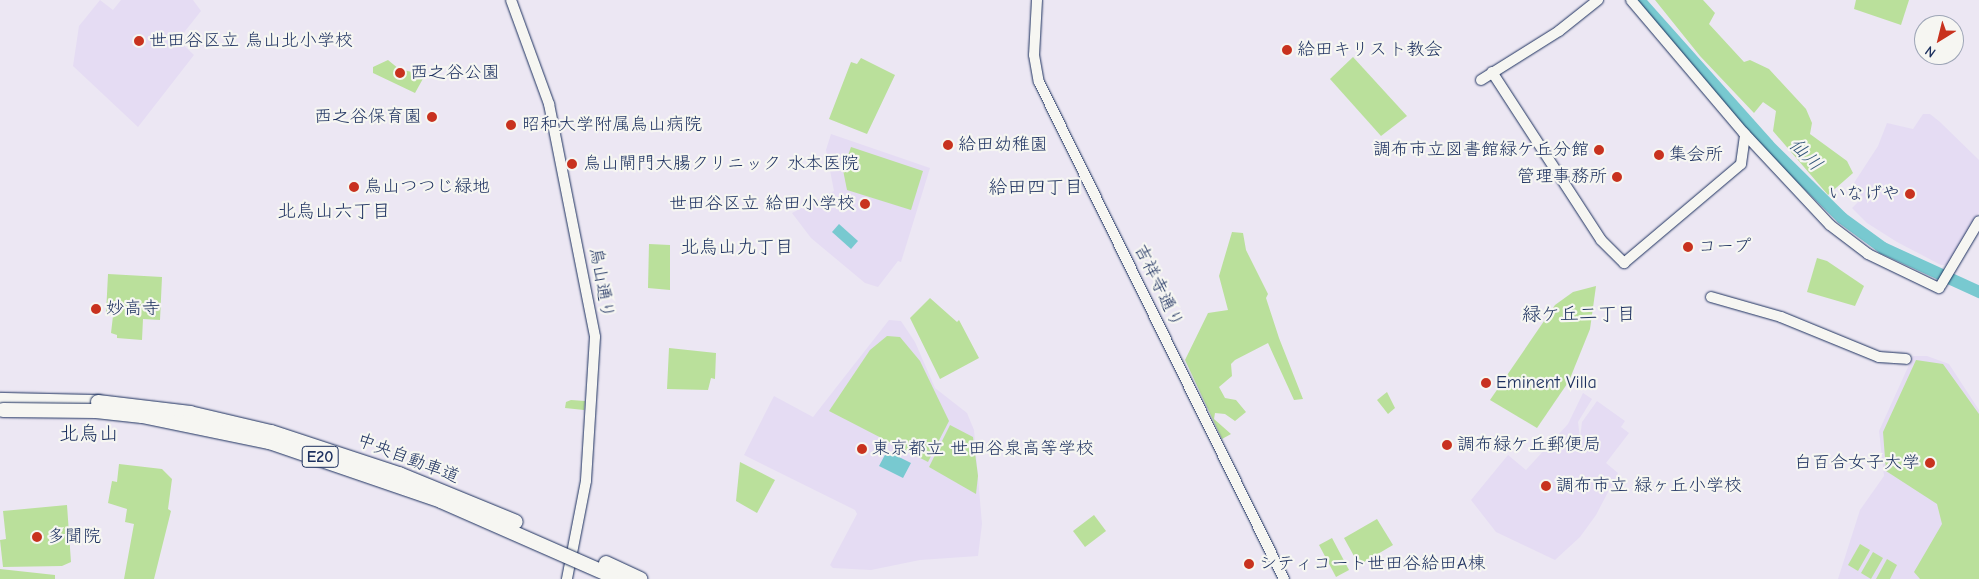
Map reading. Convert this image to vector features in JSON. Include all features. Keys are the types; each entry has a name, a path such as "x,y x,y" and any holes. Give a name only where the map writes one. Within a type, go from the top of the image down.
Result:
{"highway":[{"name":"中央自動車道","path":"0,400 98,402 144,406 271,432 407,477 641,579"},
{"name":"中央自動車道","path":"0,410 96,411 142,416 269,442 441,501 619,579"}],"street":[{"name":"烏山通り","path":"511,0 549,104 595,337 586,481 567,579"},
{"name":"吉祥寺通り","path":"1037,0 1034,55 1039,82 1284,579"},
{"path":"1481,80 1559,32 1598,0"},
{"path":"1631,0 1745,134 1848,240 1890,266 1940,286 1979,222"},
{"path":"1492,72 1601,240 1624,263 1741,164 1745,134"},
{"path":"1711,297 1781,317 1879,358 1906,359"}],"shaded area":[{"path":"100,0 113,10 121,0 193,0 201,11 178,40 194,55 138,127 73,66 79,26"},
{"path":"1923,114 1930,114 1940,122 1979,160 1979,212 1950,265 1941,265 1897,242 1867,223 1852,208 1863,197 1852,186 1878,146 1887,123 1913,129"},
{"name":"世田谷区立 給田小学校","path":"831,134 930,168 901,262 898,261 878,287 865,283 811,238 792,213 834,191 826,150"},
{"name":"東京都立 世田谷泉高等学校","path":"889,320 901,321 915,342 935,388 967,413 974,430 982,524 978,556 920,560 871,570 833,568 830,565 857,514 855,510 744,455 774,396 813,417"},
{"name":"白百合女子大学","path":"1913,356 1927,356 1949,364 1979,410 1979,579 1838,579 1860,510 1884,476 1879,431"},
{"name":"調布市立 緑ヶ丘小学校","path":"1583,393 1592,399 1578,422 1580,438 1582,422 1597,401 1625,421 1621,427 1629,433 1606,463 1618,473 1596,515 1580,537 1555,560 1496,532 1471,500 1508,455 1526,470 1568,424"}],"green space":[{"path":"1655,0 1703,0 1715,13 1709,24 1744,62 1750,60 1769,69 1806,109 1812,123 1810,134 1847,161 1853,173 1828,195 1773,131 1776,111 1763,102 1754,113 1700,56"},
{"path":"1856,0 1909,0 1901,25 1854,9"},
{"path":"1353,57 1407,116 1381,136 1330,79"},
{"path":"861,58 895,75 867,134 829,119 851,62 857,64"},
{"path":"388,60 399,69 425,75 415,93 373,73 373,67"},
{"path":"851,147 923,171 911,210 847,190 843,170"},
{"path":"1232,232 1243,233 1246,250 1268,294 1266,298 1279,338 1303,399 1294,400 1268,343 1235,360 1231,364 1232,376 1219,387 1225,398 1236,400 1246,412 1235,421 1225,414 1215,413 1214,419 1231,434 1222,439 1185,360 1208,313 1228,310 1219,276"},
{"path":"649,244 670,245 670,290 648,288"},
{"path":"1817,258 1827,261 1864,286 1855,306 1807,292"},
{"path":"108,274 162,277 160,320 143,319 142,340 117,338 117,335 111,333 113,316 106,314"},
{"path":"1596,286 1590,329 1569,381 1537,428 1490,400 1555,305 1573,292"},
{"path":"930,298 957,322 959,320 979,358 940,379 910,318"},
{"path":"887,336 900,337 920,361 949,421 928,462 829,411 870,350"},
{"path":"669,348 716,353 715,379 711,378 708,390 667,389"},
{"name":"白百合女子大学","path":"1916,360 1943,364 1979,414 1979,579 1920,579 1914,572 1942,524 1937,504 1886,471 1883,432"},
{"path":"1387,392 1395,408 1388,414 1377,400"},
{"path":"571,400 585,401 584,410 565,408 566,402"},
{"path":"950,425 973,437 978,476 976,494 929,467"},
{"path":"740,462 775,480 757,513 736,501"},
{"path":"119,464 162,469 172,479 168,509 171,511 154,579 124,579 134,524 125,522 127,509 108,503 112,481 117,482"},
{"path":"67,505 71,562 62,566 3,567 0,540 6,539 3,511"},
{"path":"1094,515 1106,531 1085,547 1073,531"},
{"path":"1377,519 1393,545 1359,565 1344,538"},
{"path":"1332,538 1349,570 1336,577 1319,545"},
{"path":"1860,544 1870,550 1858,571 1848,565"},
{"path":"1873,552 1883,558 1871,579 1861,573"},
{"path":"1887,559 1897,565 1890,579 1876,579"},
{"path":"0,569 55,575 55,579 0,579"}],"water":[{"path":"839,224 858,241 851,249 832,232"},
{"path":"887,451 911,463 903,478 879,466"}],"waterway":[{"name":"仙川","path":"1639,0 1768,145 1842,218 1883,248 1979,292"}],"place":[{"name":"世田谷区立 烏山北小学校","path":"139,41"},
{"name":"給田キリスト教会","path":"1287,50"},
{"name":"西之谷公園","path":"400,73"},
{"name":"西之谷保育園","path":"432,117"},
{"name":"昭和大学附属烏山病院","path":"511,125"},
{"name":"給田幼稚園","path":"948,145"},
{"name":"調布市立図書館緑ケ丘分館","path":"1599,150"},
{"name":"集会所","path":"1659,155"},
{"name":"烏山閘門大腸クリニック 水本医院","path":"572,164"},
{"name":"管理事務所","path":"1617,177"},
{"name":"烏山つつじ緑地","path":"354,187"},
{"name":"いなげや","path":"1910,194"},
{"name":"世田谷区立 給田小学校","path":"865,204"},
{"name":"コープ","path":"1688,247"},
{"name":"妙高寺","path":"96,309"},
{"name":"Eminent Villa","path":"1486,383"},
{"name":"調布緑ケ丘郵便局","path":"1447,445"},
{"name":"東京都立 世田谷泉高等学校","path":"862,449"},
{"name":"白百合女子大学","path":"1930,463"},
{"name":"調布市立 緑ヶ丘小学校","path":"1546,486"},
{"name":"多聞院","path":"37,537"},
{"name":"シティコート世田谷給田A棟","path":"1249,564"}],"district":[{"name":"給田四丁目","path":"1036,188"},
{"name":"北烏山六丁目","path":"334,212"},
{"name":"北烏山九丁目","path":"737,248"},
{"name":"緑ケ丘二丁目","path":"1579,315"},
{"name":"北烏山","path":"89,433"}]}
